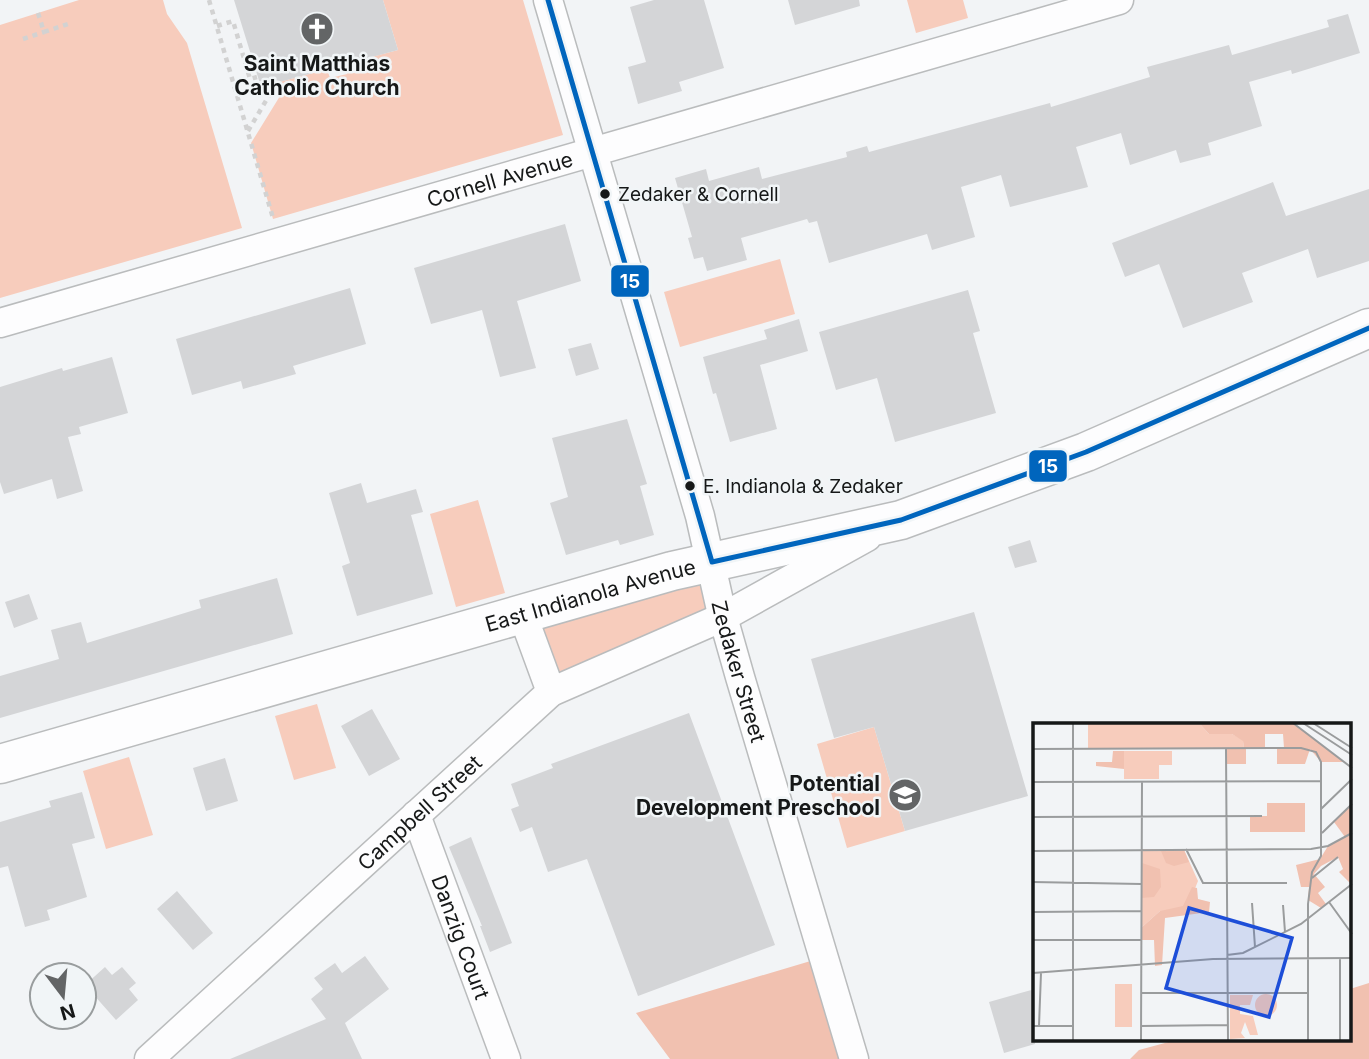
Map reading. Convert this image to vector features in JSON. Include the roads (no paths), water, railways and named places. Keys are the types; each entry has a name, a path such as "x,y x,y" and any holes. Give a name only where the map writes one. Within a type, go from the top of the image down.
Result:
{"street":[{"name":"Zedaker Street","path":"548,0 712,562 723,617 854,1059"},
{"name":"Cornell Avenue","path":"0,323 1119,0"},
{"name":"East Indianola Avenue","path":"0,764 712,562 901,520 1086,452 1369,328"},
{"name":"Campbell Street","path":"149,1059 551,692 723,617 809,567 901,520"},
{"path":"522,614 551,692"},
{"name":"Danzig Court","path":"416,815 506,1059"}],"place":[{"name":"Saint Matthias Catholic Church","path":"317,29"},
{"name":"Zedaker & Cornell","path":"605,194"},
{"name":"E. Indianola & Zedaker","path":"690,486"},
{"name":"Potential Development Preschool","path":"905,795"}]}
